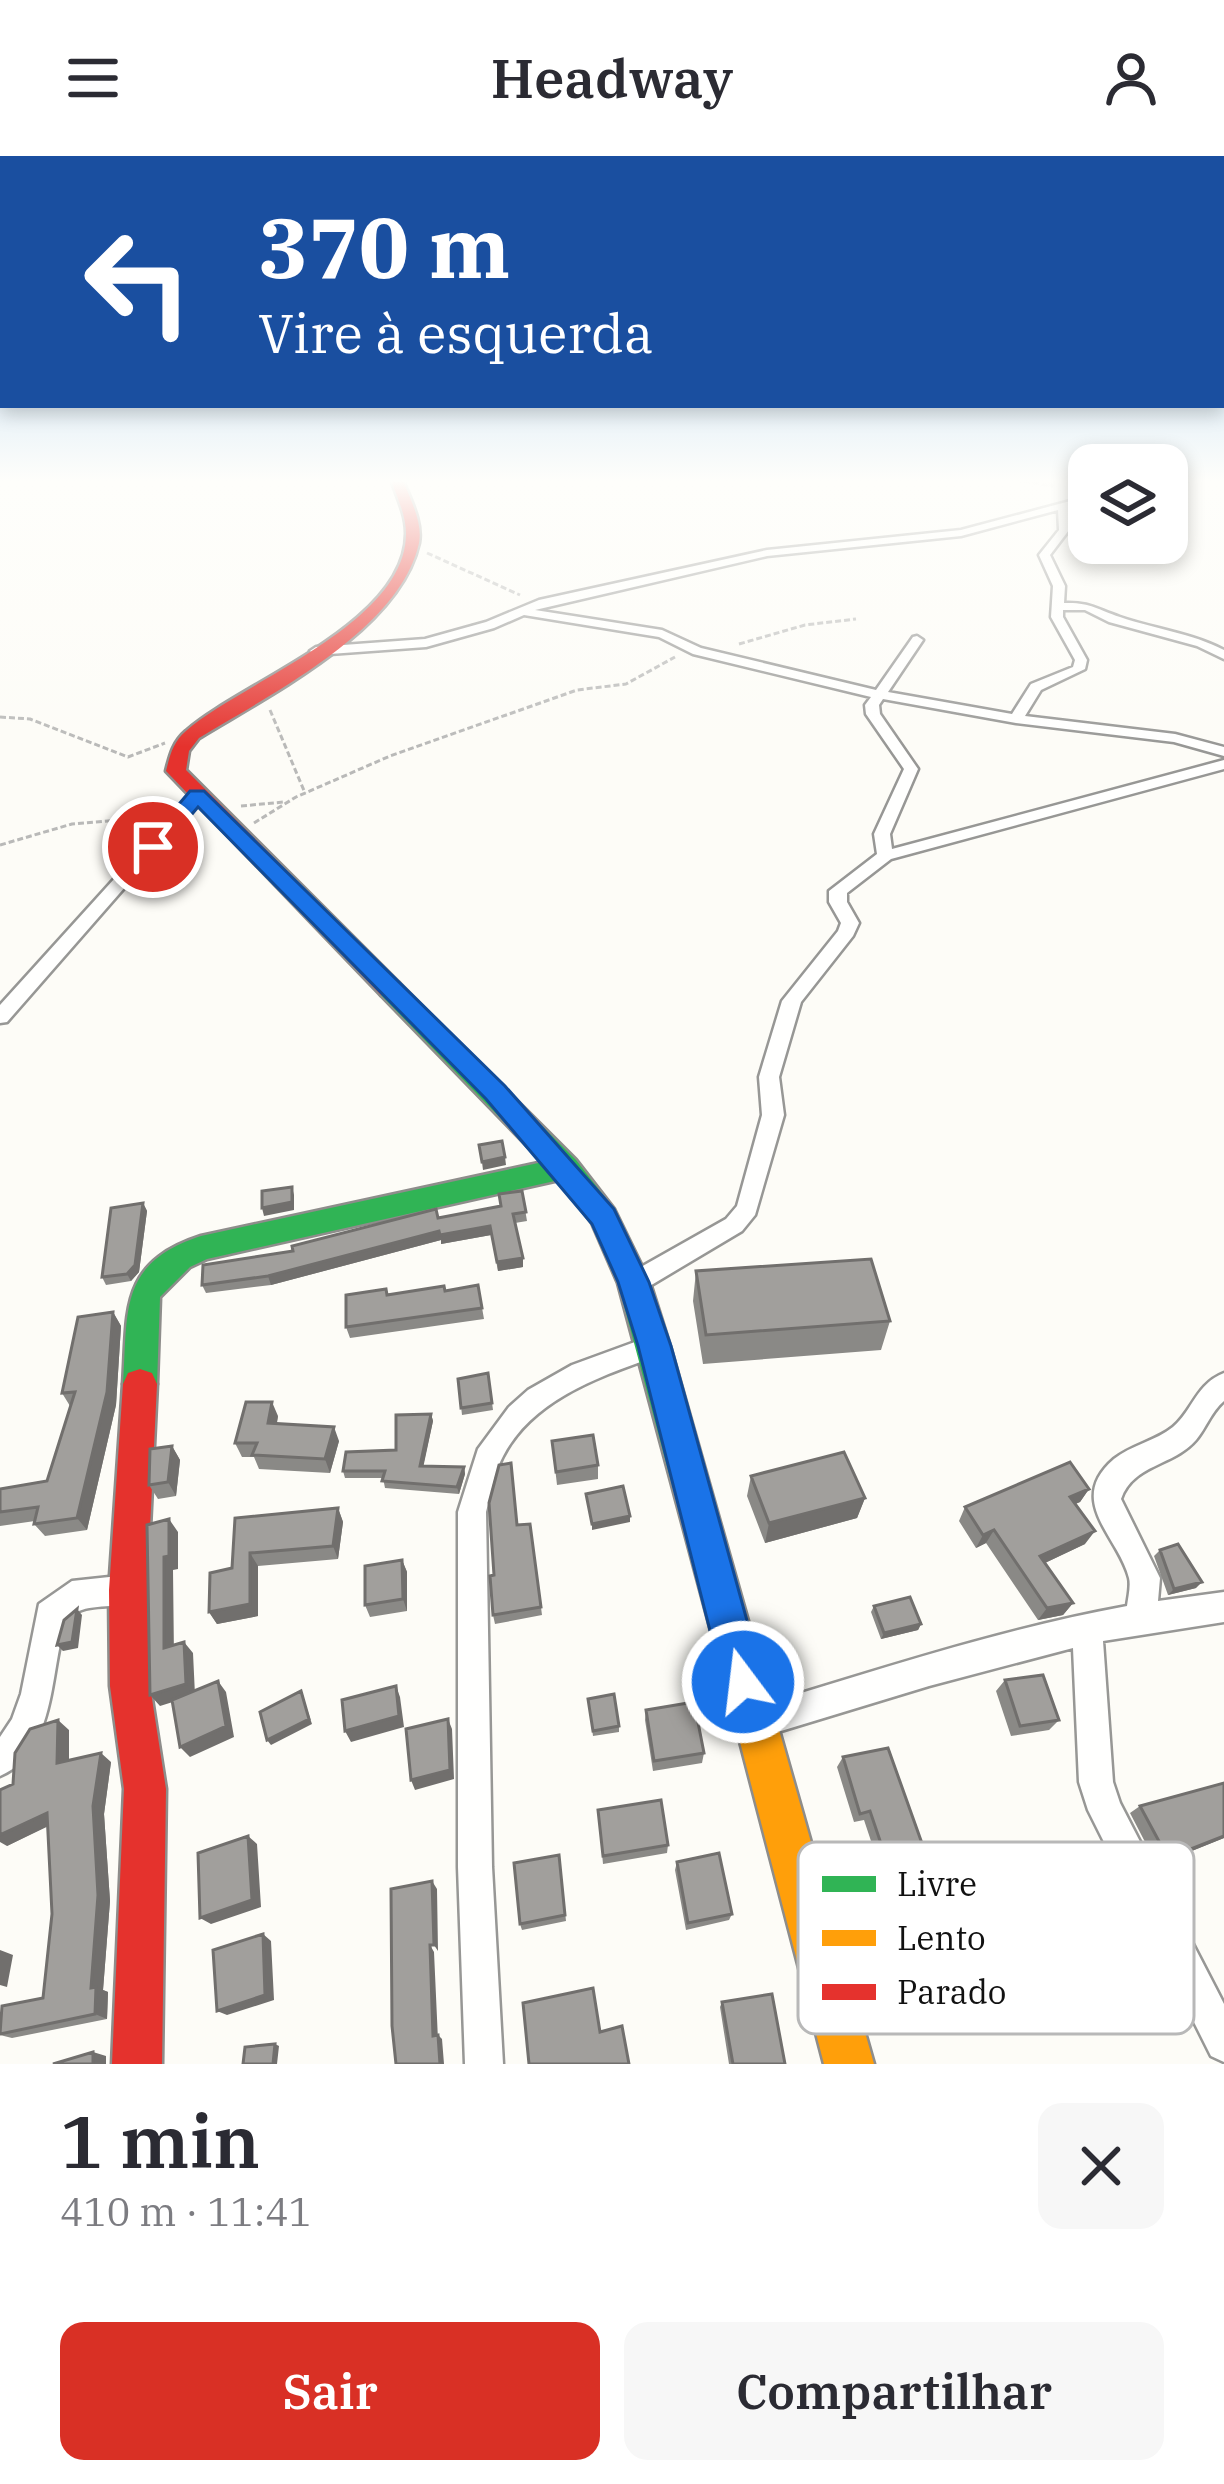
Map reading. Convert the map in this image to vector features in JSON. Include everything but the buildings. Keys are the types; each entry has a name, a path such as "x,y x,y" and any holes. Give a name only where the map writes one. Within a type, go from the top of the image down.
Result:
{"main road":[{"path":"399,569 386,593 316,651 193,734 180,750 176,771 196,806 235,835 496,1092 604,1217 634,1282 654,1346 798,1881"},
{"path":"137,2064 145,1789 130,1686 128,1590 145,1292 179,1258 201,1248 566,1168"},
{"path":"841,2034 849,2064"}],"street":[{"path":"316,651 426,643 543,602 694,569"},
{"path":"1016,719 1036,688 1079,669 1081,661 1057,617 1059,586 1051,569"},
{"path":"1059,607 1087,606 1224,655"},
{"path":"520,611 662,634 697,651 877,694 1016,719 1158,735 1224,752"},
{"path":"885,856 882,834 911,769 873,714 877,694 897,674 904,653 917,640"},
{"path":"634,1282 734,1225 747,1209 773,1114 769,1077 792,1001 850,923 838,902 838,891 885,856 1224,764"},
{"path":"0,1017 196,806"},
{"path":"484,2064 475,1868 472,1512 489,1456 550,1388 587,1368 654,1346"},
{"path":"1141,1616 1145,1578 1111,1515 1107,1499 1113,1481 1126,1467 1184,1436 1206,1400 1224,1385"},
{"path":"0,1760 21,1741 32,1713 50,1615 72,1596 128,1590"},
{"path":"754,1724 1087,1629 1141,1616 1224,1607"},
{"path":"1087,1629 1096,1782 1121,1842"},
{"path":"1194,1984 1224,2043"}],"path":[{"path":"471,569 543,602"},
{"path":"235,835 305,793 390,756 541,702 577,690 626,684 671,658 697,651 806,625 856,620"},
{"path":"261,688 305,793"},
{"path":"0,717 30,719 128,757 193,734"},
{"path":"0,845 72,824 196,806 289,802"}],"traffic: fast":[{"path":"390,989 566,1168 604,1217 634,1283 654,1346 734,1642"},
{"path":"140,1384 145,1292 179,1258 201,1248 566,1168"}],"traffic: slow":[{"path":"734,1642 798,1877"},
{"path":"841,2034 849,2064"}],"traffic: jam":[{"path":"390,989 176,771 180,750 193,734 286,677 353,628 402,569"},
{"path":"137,2064 145,1789 130,1686 128,1590 140,1384"}],"route":[{"path":"153,847 197,796 496,1092 604,1217 634,1282 654,1346 743,1682"}]}
